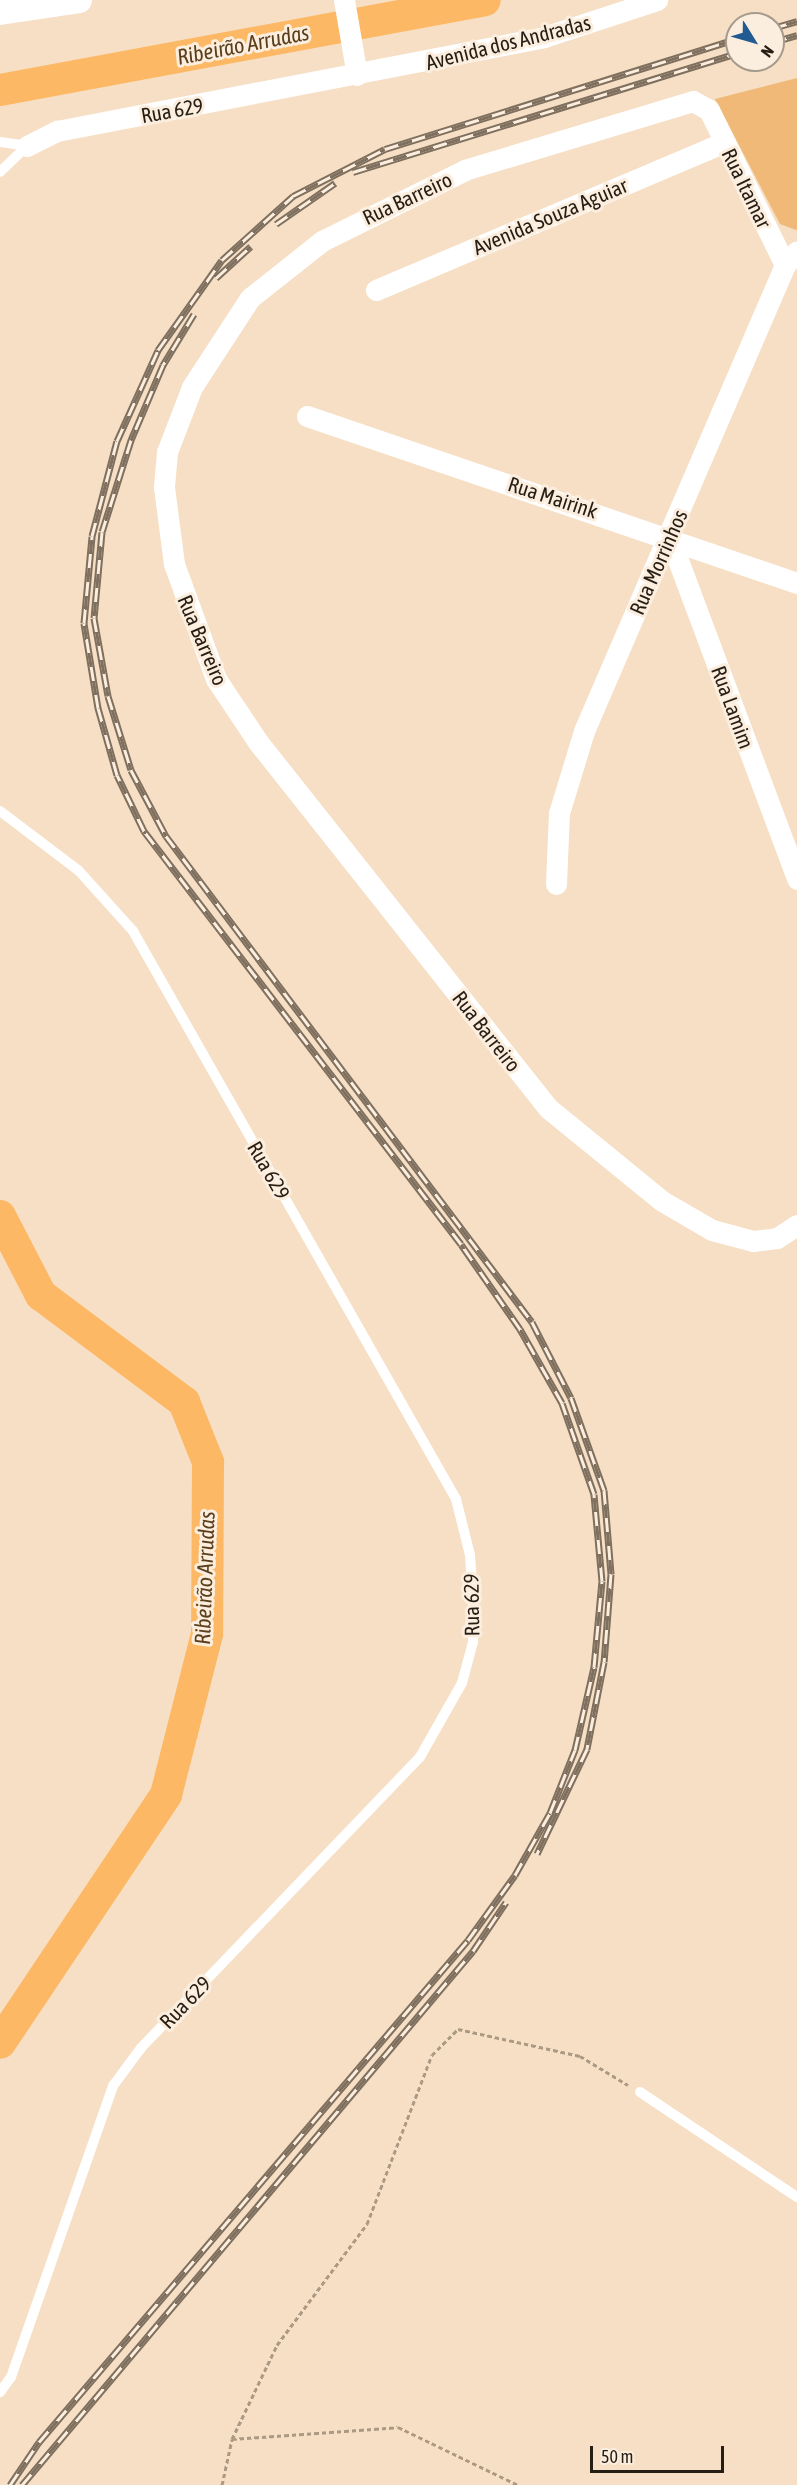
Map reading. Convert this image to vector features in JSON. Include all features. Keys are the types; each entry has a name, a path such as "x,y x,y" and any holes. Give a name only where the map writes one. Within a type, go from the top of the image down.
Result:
{"street":[{"path":"0,12 79,0"},
{"path":"344,0 356,70"},
{"name":"Avenida dos Andradas","path":"356,70 544,37 657,0"},
{"name":"Rua 629","path":"27,146 57,131 356,70"},
{"name":"Rua Barreiro","path":"708,110 693,101 677,102 465,171 378,209 285,265 250,298 192,387 167,452 165,525 193,626 216,679 246,724 548,1108 662,1201 712,1230 753,1241 777,1238 797,1225"},
{"name":"Rua Itamar","path":"708,110 791,258"},
{"name":"Avenida Souza Aguiar","path":"376,290 724,142"},
{"name":"Rua Morrinhos","path":"556,884 559,813 584,731 791,258"},
{"name":"Rua Mairink","path":"307,416 669,536 797,583"},
{"name":"Rua Lamim","path":"669,536 797,879"}],"lane":[{"path":"0,142 27,146"},
{"name":"Rua 629","path":"0,172 27,146"},
{"name":"Rua 629","path":"0,811 79,871 133,931 456,1499 470,1556 473,1641 462,1683 420,1757 141,2048 113,2086 11,2377 0,2392"},
{"path":"640,2092 797,2197"}],"path":[{"path":"222,2485 232,2439 277,2345 368,2224 432,2055 459,2030 580,2056 640,2092"},
{"path":"232,2439 398,2427 518,2485"}],"shaded area":[{"path":"797,78 796,230 780,224 715,99"}],"waterway":[{"name":"Ribeirão Arrudas","path":"0,90 485,0"},
{"name":"Ribeirão Arrudas","path":"0,1216 41,1295 184,1402 208,1462 207,1634 166,1795 0,2043"}],"railway":[{"path":"785,24 797,21"},
{"path":"785,38 797,35"},
{"path":"10,2485 39,2442 468,1940 515,1875 550,1813 575,1750 594,1667 602,1581 594,1494 562,1403 520,1329 461,1244 144,831 117,775 98,708 84,623 92,536 117,441 158,350 222,260 293,196 385,149 725,43"},
{"path":"353,172 725,57"},
{"path":"276,224 335,183"},
{"path":"216,278 251,246"},
{"path":"194,314 163,365 131,440 102,532 94,618 108,696 131,770 166,836 532,1322 571,1398 604,1490 611,1574 604,1662 587,1749 537,1854"},
{"path":"22,2485 473,1951 506,1902"}]}
